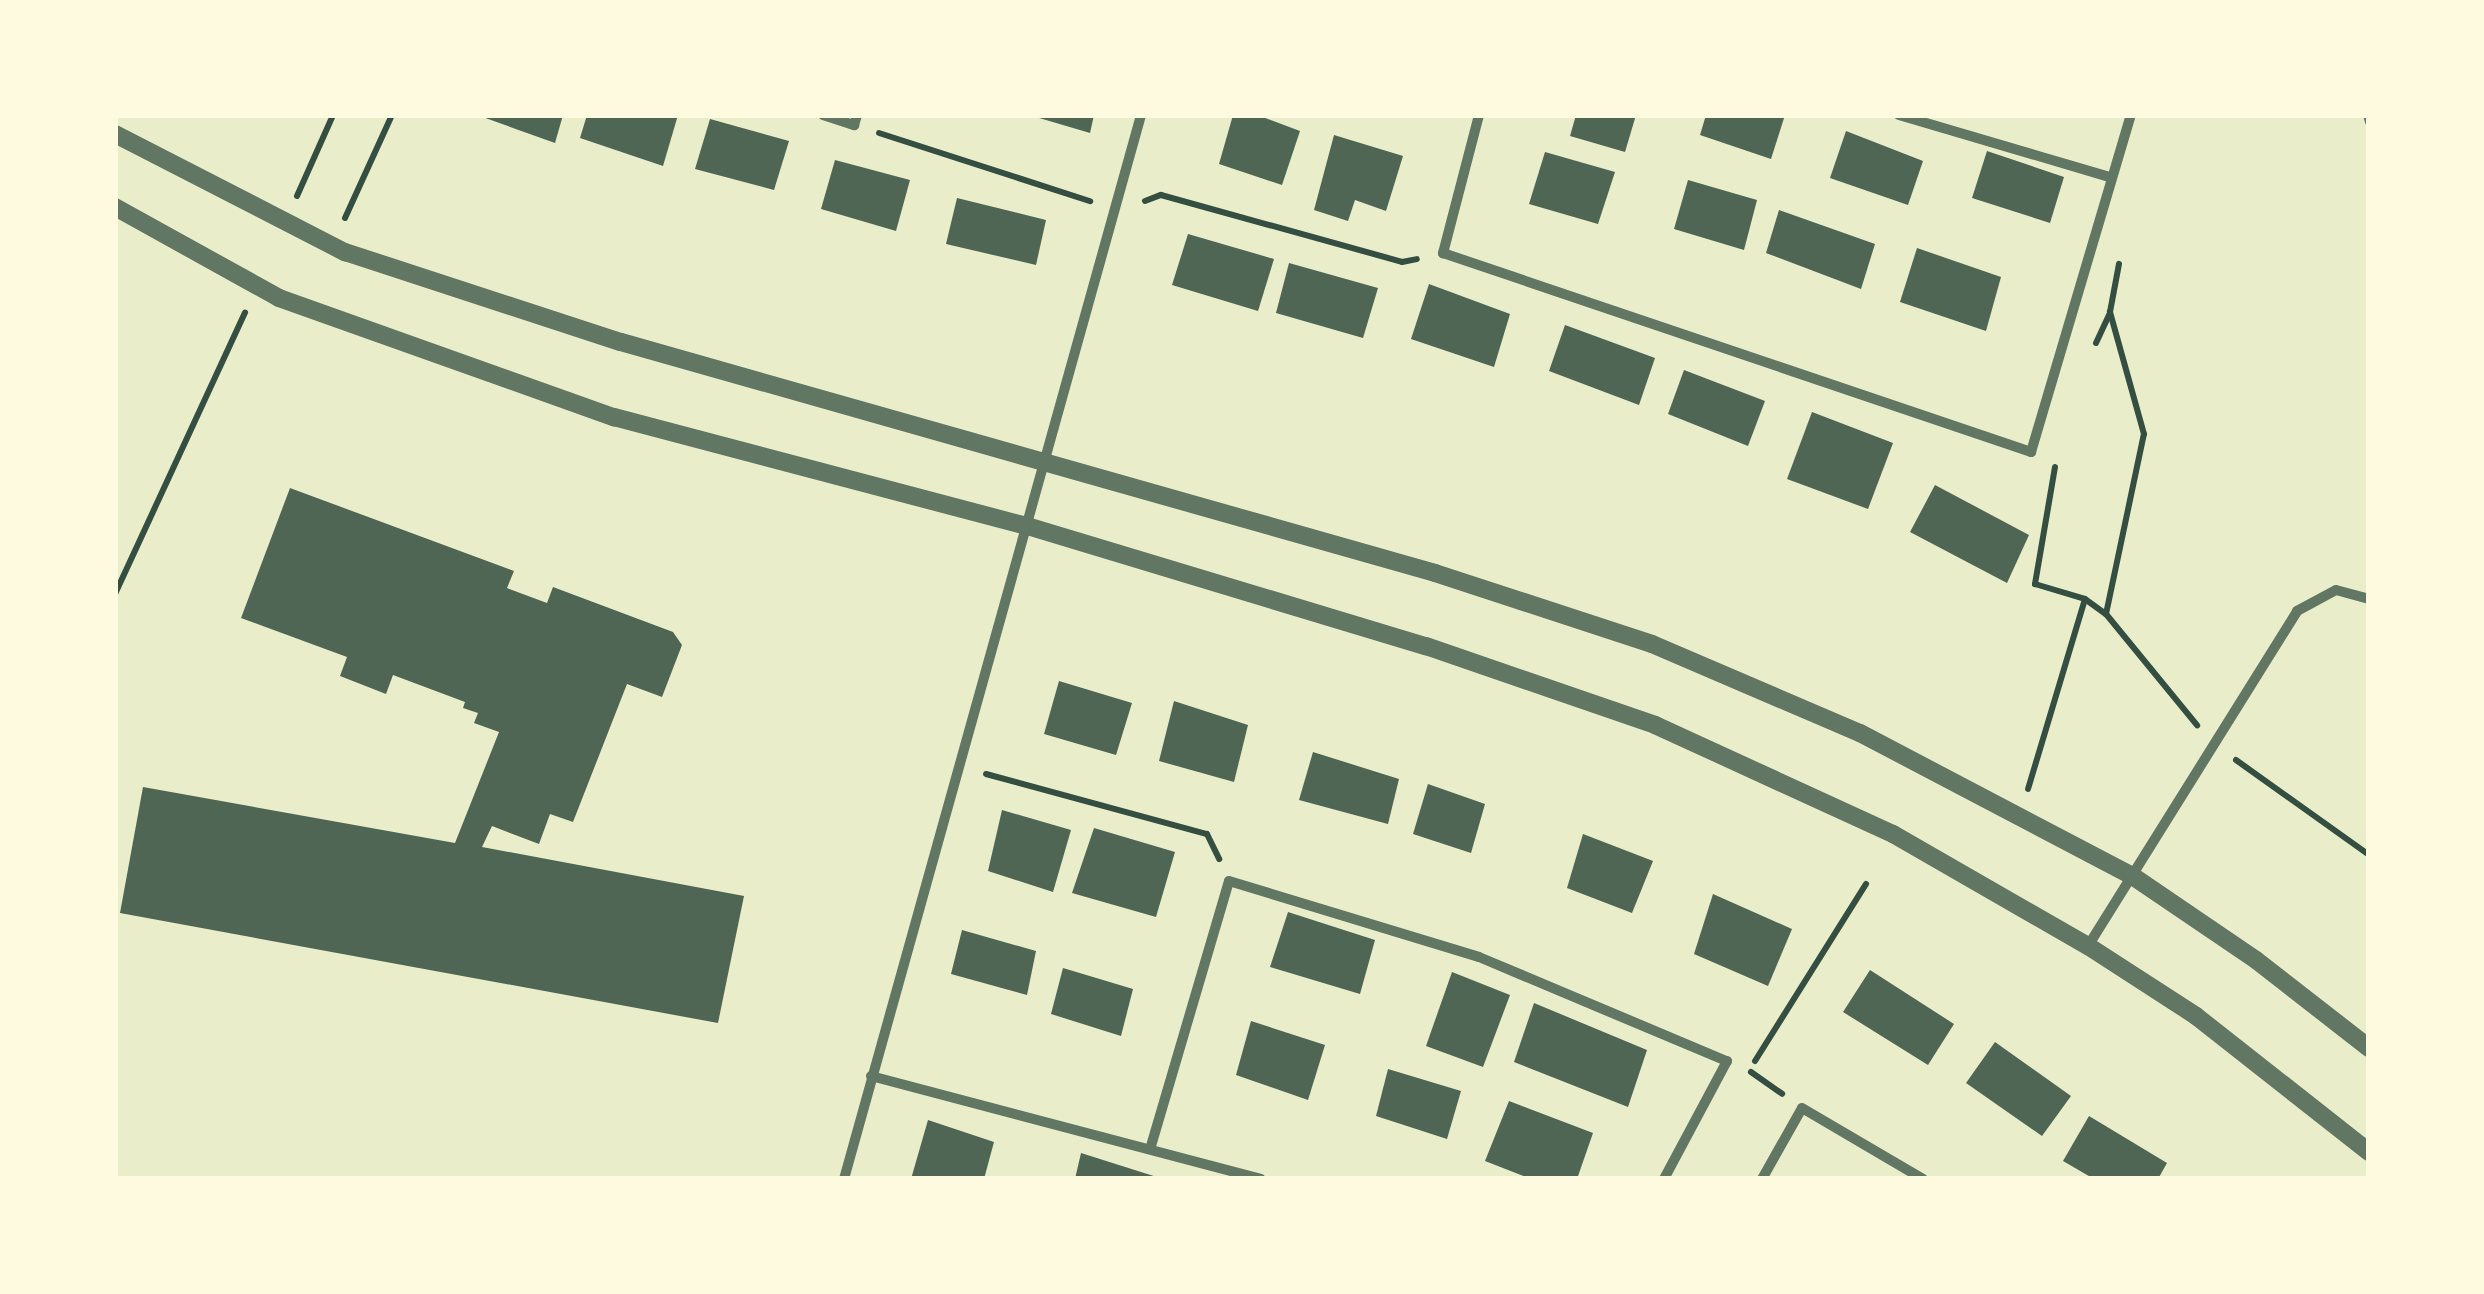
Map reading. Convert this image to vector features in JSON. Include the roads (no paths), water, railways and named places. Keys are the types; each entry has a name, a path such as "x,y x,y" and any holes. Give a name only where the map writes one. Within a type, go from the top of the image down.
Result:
{"street":[{"path":"823,115 854,125 857,115"},
{"path":"844,1179 956,766 1141,115"},
{"path":"1478,115 1444,253 2030,452 2109,177 2132,115"},
{"path":"1898,115 2109,177"},
{"path":"115,134 332,246 621,342 1042,465 1436,573 1652,644 1860,733 2131,876 2256,960 2369,1048"},
{"path":"115,208 280,298 577,404 1024,525 1426,646 1655,725 1892,834 2088,946 2196,1016 2369,1152"},
{"path":"2088,946 2297,611 2336,590 2369,599"},
{"path":"1151,1146 1229,881 1479,957 1728,1061 1664,1179"},
{"path":"871,1076 1151,1146 1261,1179"},
{"path":"1762,1179 1802,1108 1923,1179"}]}
